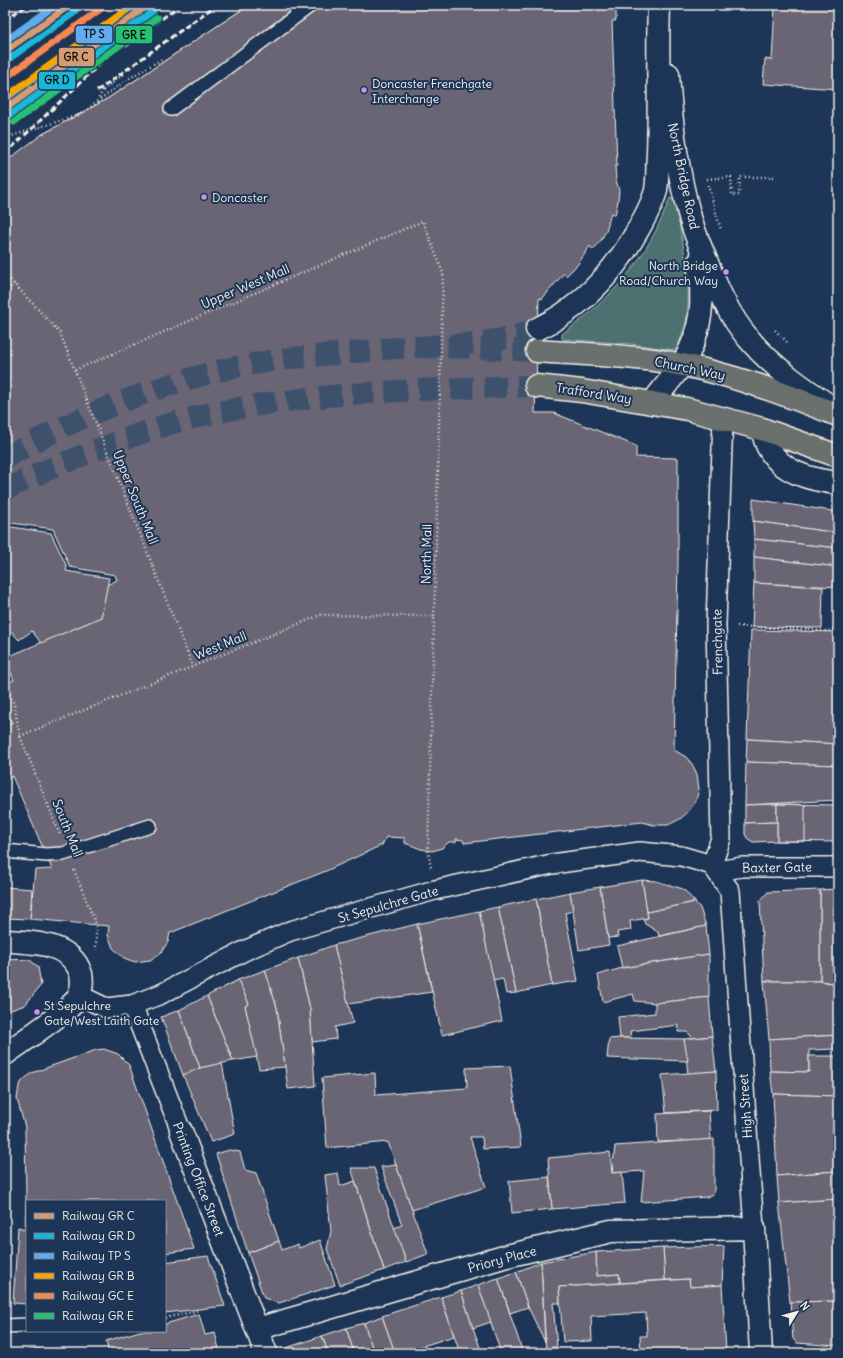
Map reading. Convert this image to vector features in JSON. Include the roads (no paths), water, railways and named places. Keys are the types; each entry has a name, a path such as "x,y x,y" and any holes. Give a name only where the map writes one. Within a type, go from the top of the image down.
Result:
{"highway":[{"name":"Church Way","path":"537,351 644,358 704,369 754,384 838,415"},
{"name":"Trafford Way","path":"536,386 582,390 652,403"},
{"path":"652,403 723,418 762,429 838,456"}],"street":[{"name":"North Bridge Road","path":"659,5 666,135 690,218 714,282 727,308 749,340 761,353 801,385 838,411"},
{"name":"North Bridge Road","path":"537,329 570,310 591,292 609,273 634,237 649,208 656,190 666,135 667,5"},
{"path":"652,403 682,365 690,352 700,319 702,288 690,218"},
{"name":"Frenchgate","path":"714,868 721,838 716,625 723,418"},
{"path":"762,429 768,447 784,466 796,474 838,483"},
{"name":"St Sepulchre Gate","path":"81,987 106,1008 132,1005 161,994 244,951 290,931 435,890 552,864 640,852 681,856 714,868"},
{"name":"Baxter Gate","path":"714,868 838,867"},
{"name":"High Street","path":"714,868 730,892 754,1228 761,1353"},
{"path":"5,941 50,945 71,958 79,968 81,987 68,1009 5,1054"},
{"name":"Printing Office Street","path":"132,1005 246,1305 266,1353"},
{"name":"Priory Place","path":"257,1329 507,1256 611,1231 754,1228"}],"lane":[{"path":"301,5 166,109 311,5"},
{"path":"5,851 46,855 71,852 150,826"},
{"path":"5,1326 26,1325"}],"tunnel":[{"path":"418,347 463,344 508,338 537,329"},
{"path":"5,458 76,421 126,400 203,375 241,366 299,357 419,347 537,351"},
{"path":"5,490 51,468 96,450 163,426 214,413 294,400 374,392 536,386"}],"railway":[{"path":"5,19 28,5"},
{"path":"5,154 162,5"},
{"path":"126,46 180,5"},
{"path":"97,91 216,5"}],"place":[{"name":"Doncaster Frenchgate Interchange","path":"364,90"},
{"name":"Doncaster","path":"204,197"},
{"name":"North Bridge Road/Church Way","path":"726,272"},
{"name":"St Sepulchre Gate/West Laith Gate","path":"37,1012"}]}
